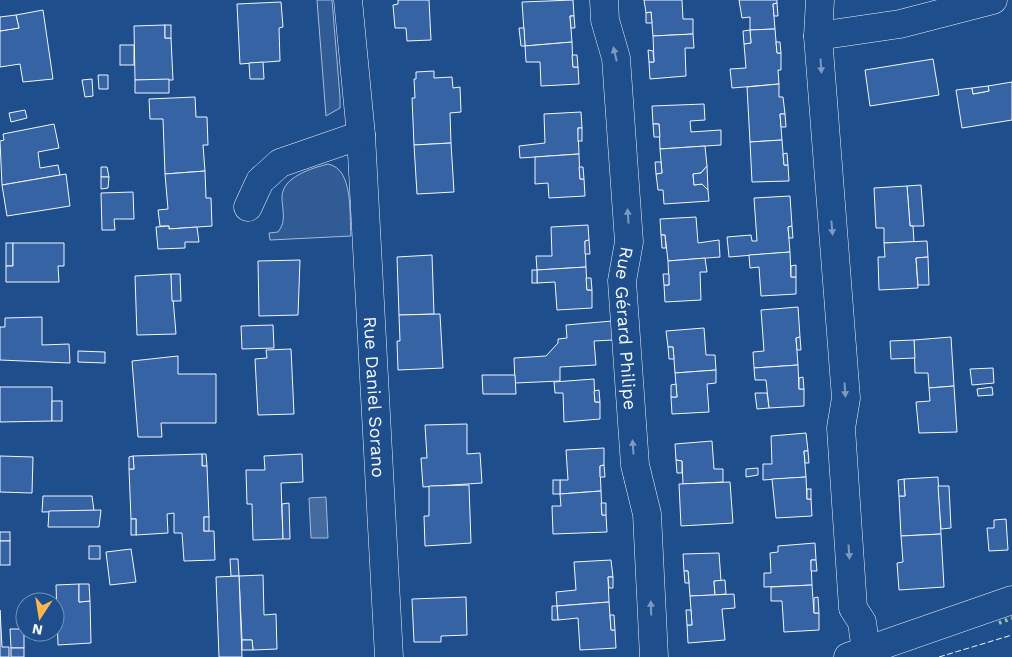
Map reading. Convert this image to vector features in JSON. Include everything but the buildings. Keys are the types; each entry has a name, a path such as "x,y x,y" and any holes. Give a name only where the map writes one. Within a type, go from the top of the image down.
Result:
{"street":[{"name":"Rue Daniel Sorano","path":"348,0 361,135 389,657"},
{"name":"Rue Gérard Philipe","path":"604,0 605,20 616,58 629,242 622,281 635,465 647,514 654,657"},
{"path":"820,0 818,36 846,398 841,428 853,608 862,622 857,654 1012,600"},
{"path":"818,36 900,24 993,0"},
{"path":"248,207 260,181 280,163 361,135"}],"shaded area":[{"path":"317,0 332,0 340,97 340,108 326,116"},
{"path":"328,164 342,174 346,183 350,205 351,236 270,240 269,233 278,232 281,228 283,215 282,197 283,190 287,184 299,174"},
{"path":"326,497 328,538 311,538 309,498"}],"hedge":[{"path":"999,623 1012,618"}],"fence":[{"path":"939,657 1012,635"}]}
